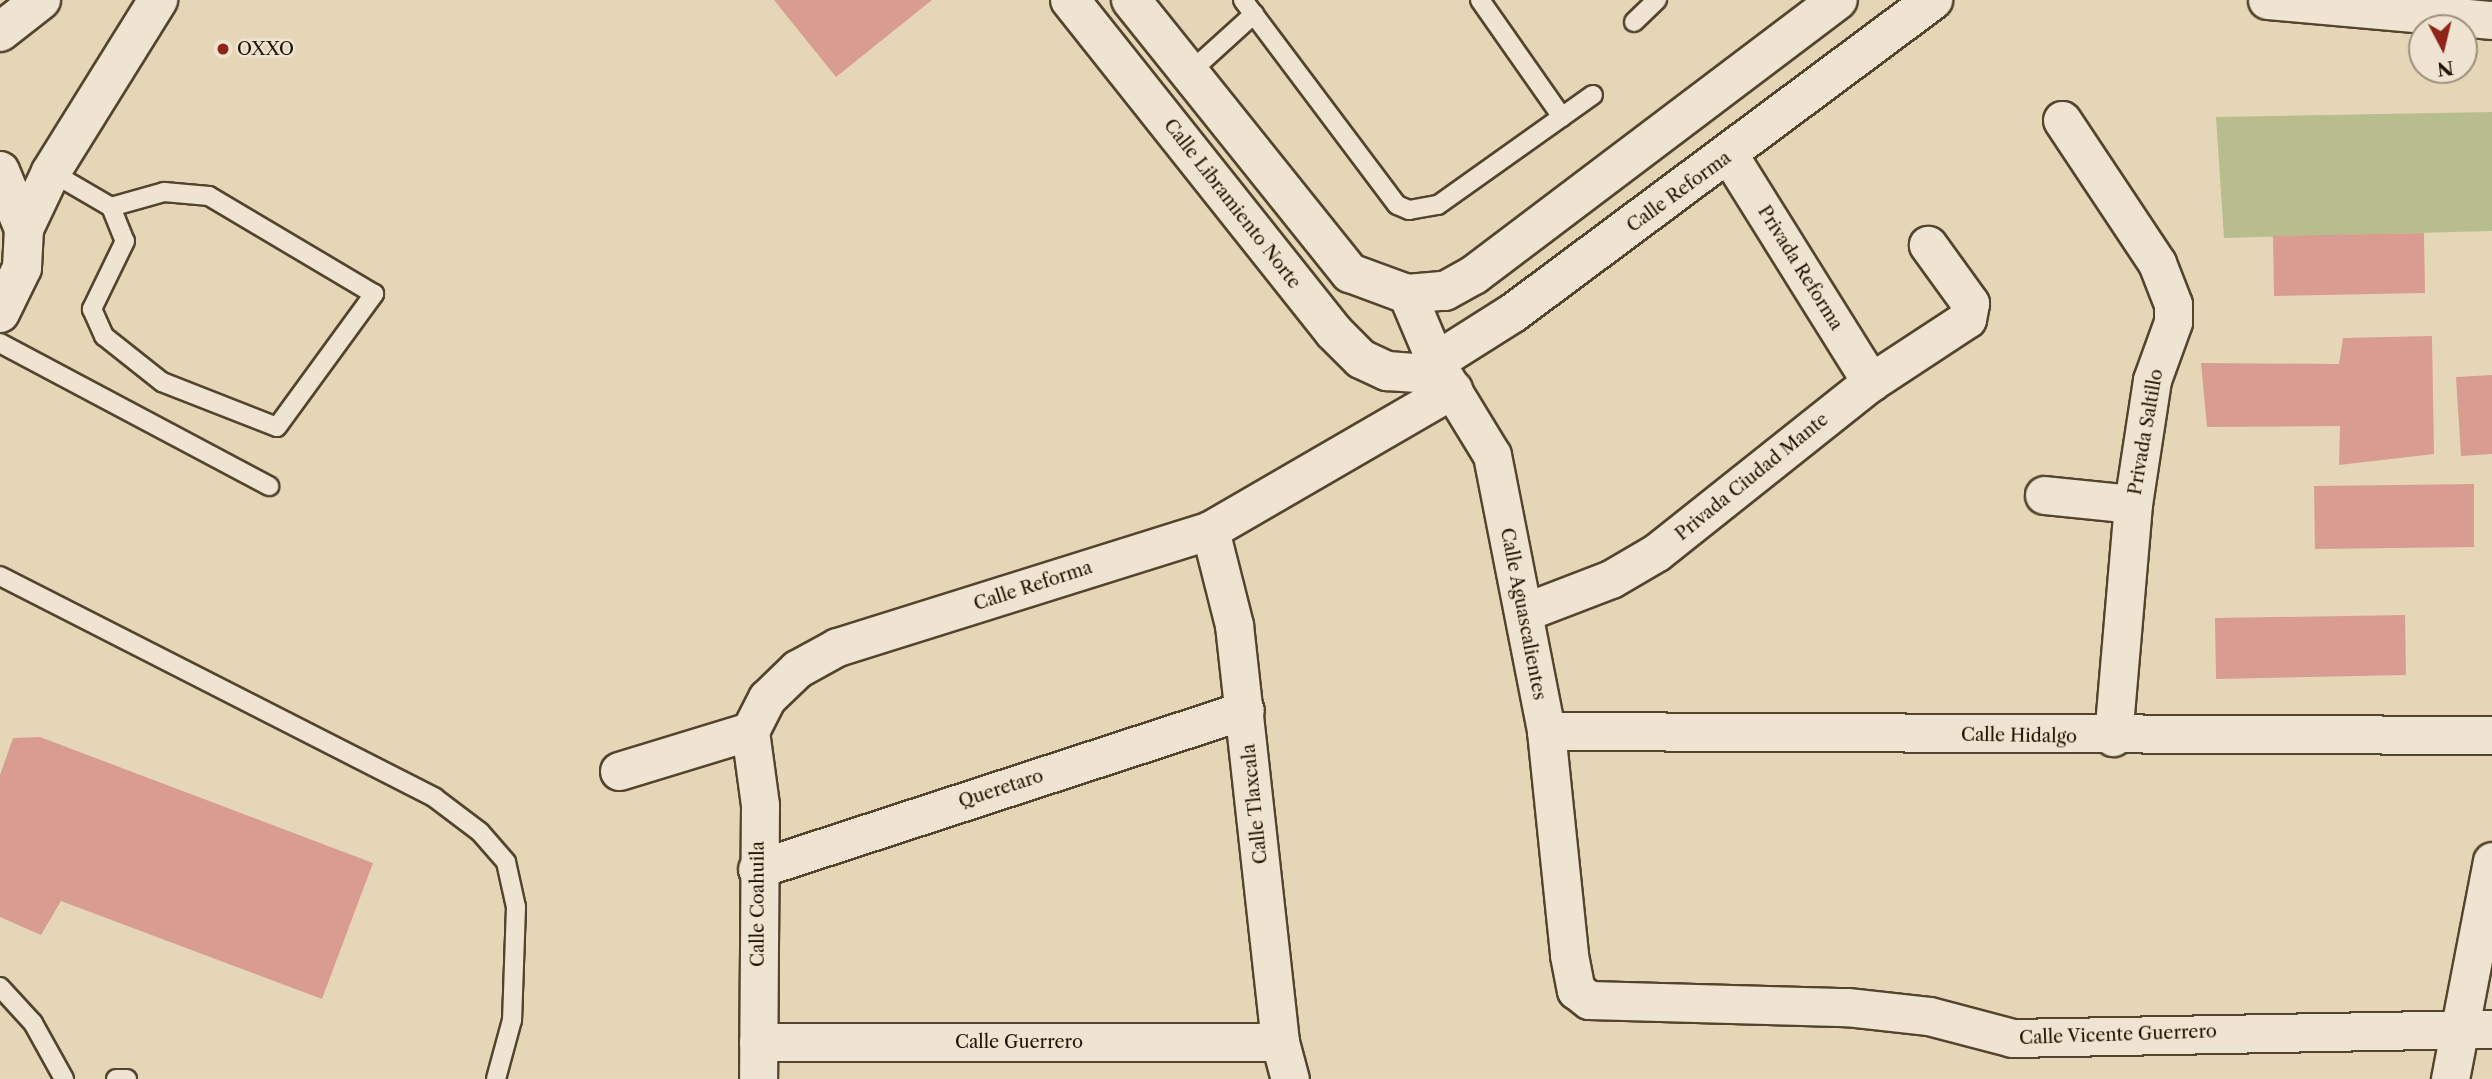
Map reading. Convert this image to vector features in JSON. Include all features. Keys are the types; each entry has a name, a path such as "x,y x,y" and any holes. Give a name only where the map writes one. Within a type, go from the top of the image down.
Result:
{"street":[{"path":"0,32 41,0"},
{"path":"24,229 51,172 158,0"},
{"name":"Calle Libramiento Norte","path":"1070,0 1334,332 1361,359 1387,371 1436,376"},
{"path":"1143,4 1189,72 1350,273 1407,294 1445,291 1474,275 1838,0"},
{"name":"Calle Reforma","path":"751,731 767,698 797,669 837,648 1210,530 1436,376 1933,0"},
{"path":"2267,0 2492,20"},
{"name":"Privada Saltillo","path":"2062,120 2166,278 2174,322 2152,380 2133,504 2113,737"},
{"name":"Privada Reforma","path":"1729,155 1871,382"},
{"path":"0,171 14,192 24,229 22,268 0,313"},
{"name":"Privada Ciudad Mante","path":"1525,612 1611,579 1657,552 1871,382 1966,319 1970,303 1928,245"},
{"name":"Calle Aguascalientes","path":"1407,294 1436,376 1492,455 1525,612 1546,731 1569,955"},
{"path":"2044,495 2133,504"},
{"name":"Calle Tlaxcala","path":"1210,530 1234,625 1280,1042 1290,1079"},
{"name":"Queretaro","path":"757,869 1245,710"},
{"path":"619,771 751,731"},
{"name":"Calle Coahuila","path":"751,731 759,780 758,1079"},
{"name":"Calle Hidalgo","path":"1546,731 2113,737 2492,735"},
{"path":"2450,1079 2476,1029 2492,861"},
{"name":"Calle Vicente Guerrero","path":"1569,955 1576,990 1606,1004 1847,1007 1930,1016 2012,1038 2476,1029"},
{"name":"Calle Guerrero","path":"758,1042 1280,1042"}],"lane":[{"path":"1480,0 1562,117"},
{"path":"1634,22 1657,0"},
{"path":"1189,72 1249,7 1397,205 1409,210 1438,205 1593,95"},
{"path":"51,172 111,207 125,241 92,309 104,336 162,382 277,426 374,294 209,196 164,192 111,207"},
{"path":"0,343 269,486"},
{"path":"0,576 435,798 480,832 506,862 516,907 512,1020 496,1079"},
{"path":"0,987 33,1023 64,1079"},
{"path":"116,1079 127,1079"}],"green space":[{"path":"2492,112 2492,231 2224,238 2216,117"}],"building":[{"path":"774,0 932,0 836,77"},
{"path":"2424,233 2425,293 2274,296 2273,236"},
{"path":"2432,336 2434,454 2339,465 2340,426 2207,427 2201,363 2339,364 2343,338"},
{"path":"2492,375 2492,454 2461,456 2456,377"},
{"path":"2474,484 2474,547 2315,549 2314,486"},
{"path":"2405,615 2406,675 2216,679 2215,618"},
{"path":"40,737 373,863 322,999 61,901 41,935 0,917 0,775 13,738"}],"place":[{"name":"OXXO","path":"223,49"}]}
